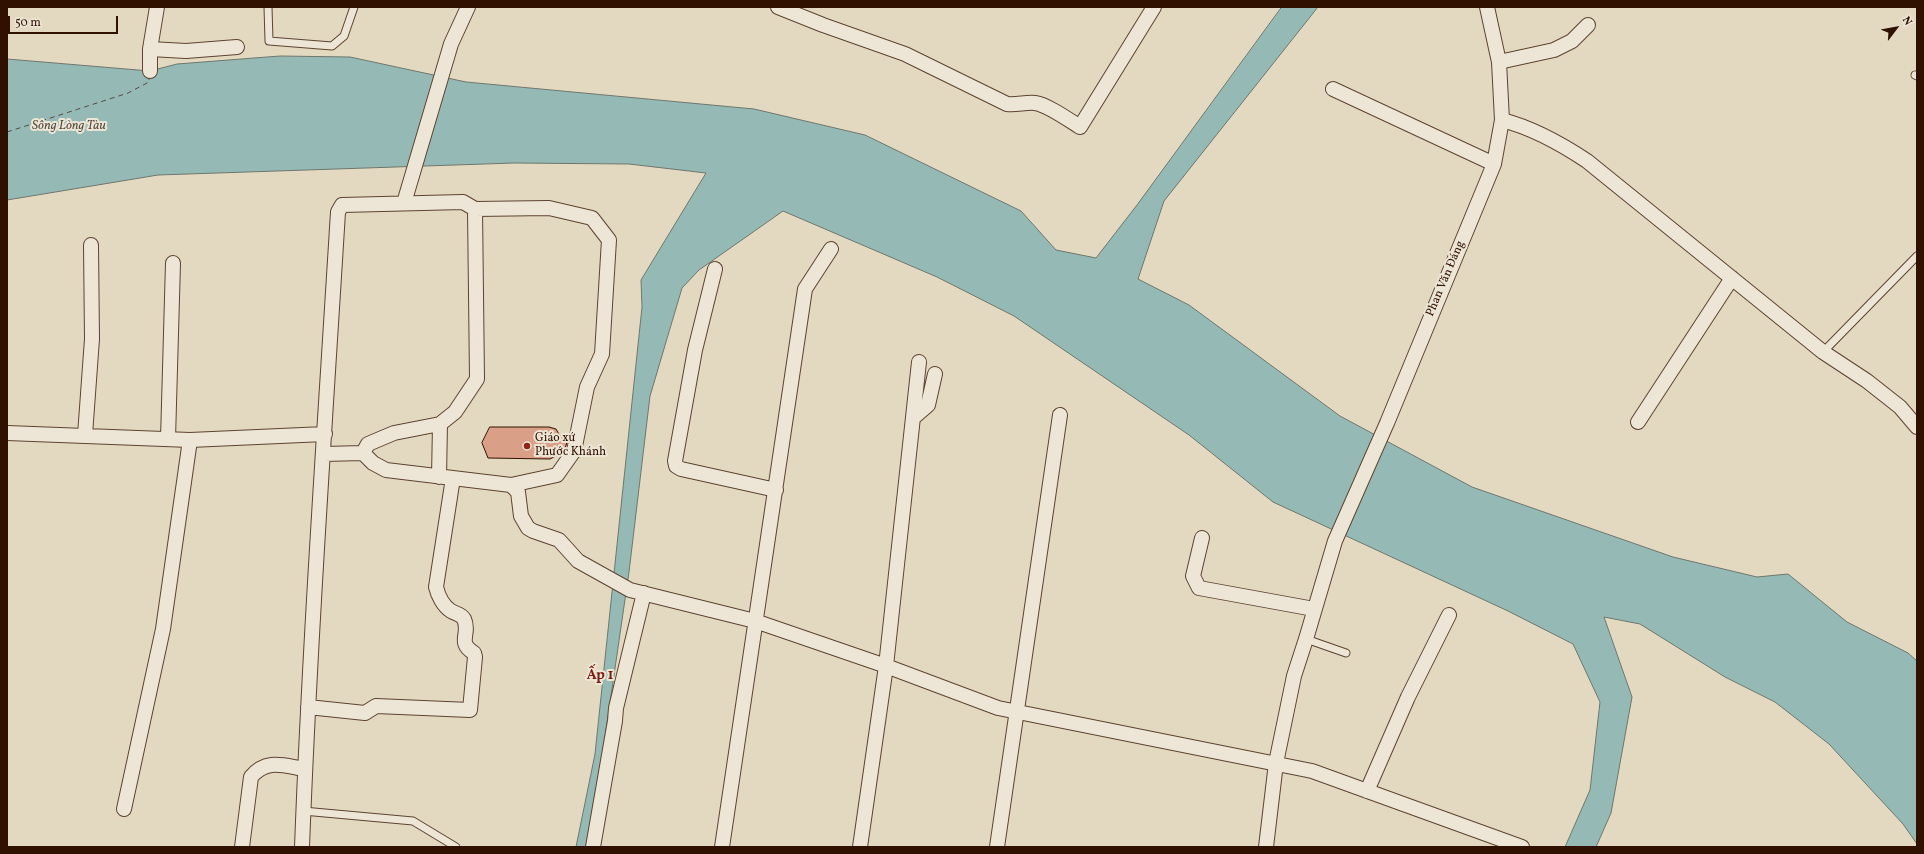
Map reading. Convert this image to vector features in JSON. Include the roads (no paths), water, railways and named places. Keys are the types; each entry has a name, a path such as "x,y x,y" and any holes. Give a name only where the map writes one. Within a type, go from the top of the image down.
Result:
{"street":[{"path":"150,71 150,49 157,7"},
{"path":"404,203 451,44 468,7"},
{"path":"778,7 823,25 905,54 1007,104 1016,105 1036,103 1046,107 1080,127 1154,7"},
{"name":"Phan Văn Đáng","path":"1266,847 1282,765 1294,676 1335,540 1387,423 1494,164 1502,120 1499,62 1487,7"},
{"path":"1499,62 1554,50 1572,41 1588,25"},
{"path":"150,49 186,51 237,47"},
{"path":"1332,88 1494,164"},
{"path":"1502,120 1519,124 1562,144 1587,161 1823,352 1867,381 1900,407 1917,427"},
{"path":"302,847 308,707 338,212 342,205 463,202 475,209 549,208 592,218 609,240 602,354 587,387 574,451 556,475 511,485 386,470 373,464 363,453 324,454"},
{"path":"363,453 368,444 394,433 440,424 455,412 476,379 475,209"},
{"path":"85,435 92,339 92,245"},
{"path":"722,847 805,289 831,249"},
{"path":"168,439 173,263"},
{"path":"715,268 695,350 675,461 676,466 681,469 776,490"},
{"path":"1638,422 1732,278"},
{"path":"860,847 886,666 919,362"},
{"path":"913,418 928,405 935,374"},
{"path":"997,847 1060,415"},
{"path":"308,707 364,714 376,706 470,710 475,656 474,653 464,645 464,619 448,608 438,595 436,587 446,477 440,424"},
{"path":"7,433 190,440 325,434"},
{"path":"124,808 163,629 190,440"},
{"path":"511,485 518,492 521,516 532,532 559,540 573,557 610,579 637,591 755,621 886,666 977,701 1017,713 1312,771 1522,847"},
{"path":"1202,538 1193,576 1199,588 1314,609"},
{"path":"593,847 637,591"},
{"path":"1367,791 1408,698 1449,615"},
{"path":"242,847 251,777 258,769 269,764 305,768"}],"lane":[{"path":"268,7 269,41 332,46 344,36 354,7"},
{"path":"1823,352 1917,256"},
{"path":"1306,639 1346,653"},
{"path":"303,811 413,821 456,847"}],"water":[{"name":"Sông Lòng Tàu","path":"1282,7 1318,7 1164,201 1138,279 1189,305 1340,416 1472,487 1673,557 1757,577 1788,574 1847,622 1908,653 1917,661 1917,844 1903,824 1829,744 1775,702 1725,677 1640,624 1604,617 1632,697 1611,813 1596,847 1565,847 1590,790 1600,702 1573,644 1508,611 1273,502 1189,435 1014,316 937,277 783,211 699,270 682,288 650,396 629,572 589,847 576,847 595,754 642,307 641,280 706,173 629,164 514,163 158,175 7,200 7,59 150,71 177,64 280,56 350,57 466,82 754,109 865,135 1021,211 1056,250 1096,258 1137,205"}],"place":[{"name":"Giáo xứ Phước Khánh","path":"527,446"}],"district":[{"name":"Ấp 1","path":"600,676"}]}
